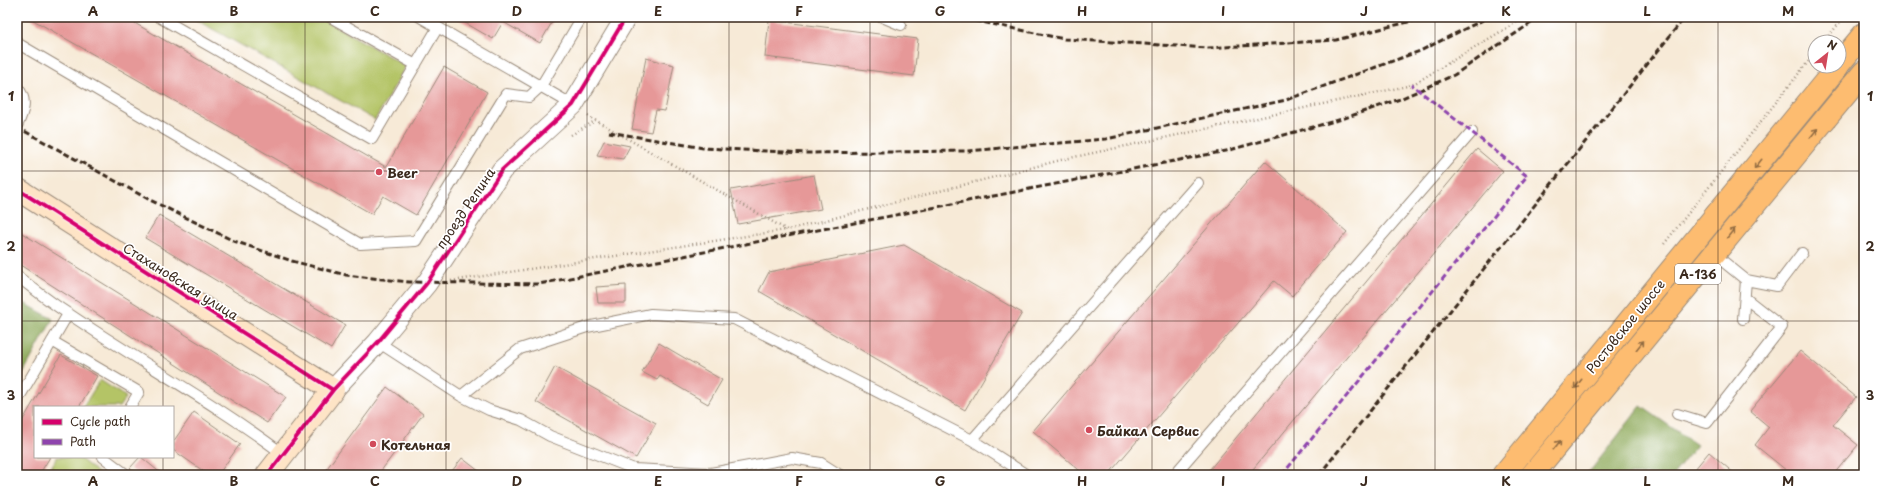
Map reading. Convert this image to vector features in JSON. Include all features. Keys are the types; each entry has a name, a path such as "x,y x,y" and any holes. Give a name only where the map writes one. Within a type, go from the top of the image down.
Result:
{"main road":[{"name":"Ростовское шоссе","path":"1847,54 1864,34"},
{"name":"Ростовское шоссе","path":"1532,475 1864,72"},
{"name":"Ростовское шоссе","path":"1503,475 1831,74"}],"street":[{"name":"проезд Репина","path":"333,390 378,342 427,283 502,170 573,105 626,17"},
{"name":"Стахановская улица","path":"17,189 333,390"},
{"path":"267,475 333,390"}],"lane":[{"path":"159,17 372,139 438,27"},
{"path":"330,17 416,65"},
{"path":"420,17 573,105"},
{"path":"17,43 360,244 416,241 506,94 529,97 541,86 582,17"},
{"path":"882,17 901,25"},
{"path":"17,87 24,101 24,112 17,126"},
{"path":"1174,475 1472,132"},
{"path":"972,440 1198,182"},
{"path":"1714,254 1746,280 1777,286 1802,253"},
{"path":"17,276 68,314 261,437 283,454"},
{"path":"1743,319 1746,280"},
{"path":"1677,414 1708,423 1782,327 1745,298"},
{"path":"17,401 68,314"},
{"path":"461,396 520,349 587,327 651,314 734,320 972,440 1027,475"},
{"path":"52,341 139,392 131,406"},
{"path":"378,342 461,396 489,410 521,420 550,436 634,469 712,473 792,458 821,463 840,475"},
{"path":"104,458 127,475"}],"path":[{"path":"451,281 787,230 1065,159 1412,85 1524,17"},
{"path":"1830,34 1844,17"},
{"path":"573,105 594,121 787,230"}],"green space":[{"path":"191,17 319,17 406,66 375,120"},
{"path":"17,299 53,319 17,384"},
{"path":"100,380 126,397 120,406 84,406"},
{"path":"1641,406 1697,445 1673,475 1587,475"},
{"path":"56,458 79,458 101,475 47,475"}],"building":[{"path":"28,17 124,17 386,167 444,67 487,92 416,215 383,196 372,214"},
{"path":"455,17 555,17 540,43 503,22 493,39"},
{"path":"769,20 918,39 914,76 765,57"},
{"path":"646,58 674,65 665,111 656,110 651,132 632,129"},
{"path":"604,141 630,146 623,159 597,155"},
{"path":"1477,149 1503,171 1248,475 1205,475"},
{"path":"1265,161 1347,232 1292,296 1274,281 1108,475 1085,475 1033,431"},
{"path":"814,175 821,209 738,224 731,190"},
{"path":"159,215 345,325 331,349 145,238"},
{"path":"17,230 286,397 267,423 17,263"},
{"path":"904,245 1022,313 965,410 759,291 769,272"},
{"path":"626,285 626,303 598,303 596,287"},
{"path":"659,343 722,380 708,404 660,376 657,380 642,372"},
{"path":"1800,351 1856,397 1833,425 1858,445 1833,475 1792,475 1755,445 1769,427 1750,411"},
{"path":"61,355 97,376 80,406 34,406 34,458 49,458 39,475 17,475 17,430"},
{"path":"555,367 656,423 636,458 536,402"},
{"name":"Котельная","path":"387,387 423,414 378,475 322,475"},
{"path":"194,412 240,444 218,475 209,475 174,451 174,441"},
{"path":"1709,452 1736,475 1690,475"},
{"path":"139,458 142,458 163,475 139,475 130,468"},
{"path":"462,458 484,475 449,475"}],"railway":[{"path":"958,17 1064,39 1208,48 1336,40 1428,17"},
{"path":"609,132 703,148 806,153 967,151 1106,139 1286,100 1420,51 1489,17"},
{"path":"17,127 150,200 234,241 292,261 346,275 409,282 539,284 1226,151 1342,119 1400,99 1454,75 1540,17"},
{"path":"1319,475 1685,17"}],"marked path":[{"path":"1282,475 1527,176 1412,85"}],"cycle path":[{"path":"267,475 333,390 378,342 427,283 502,170 573,105 626,17"},
{"path":"17,189 333,390"}],"place":[{"name":"Beer","path":"379,172"},
{"name":"Байкал Сервис","path":"1089,430"},
{"name":"Котельная","path":"373,444"}]}
